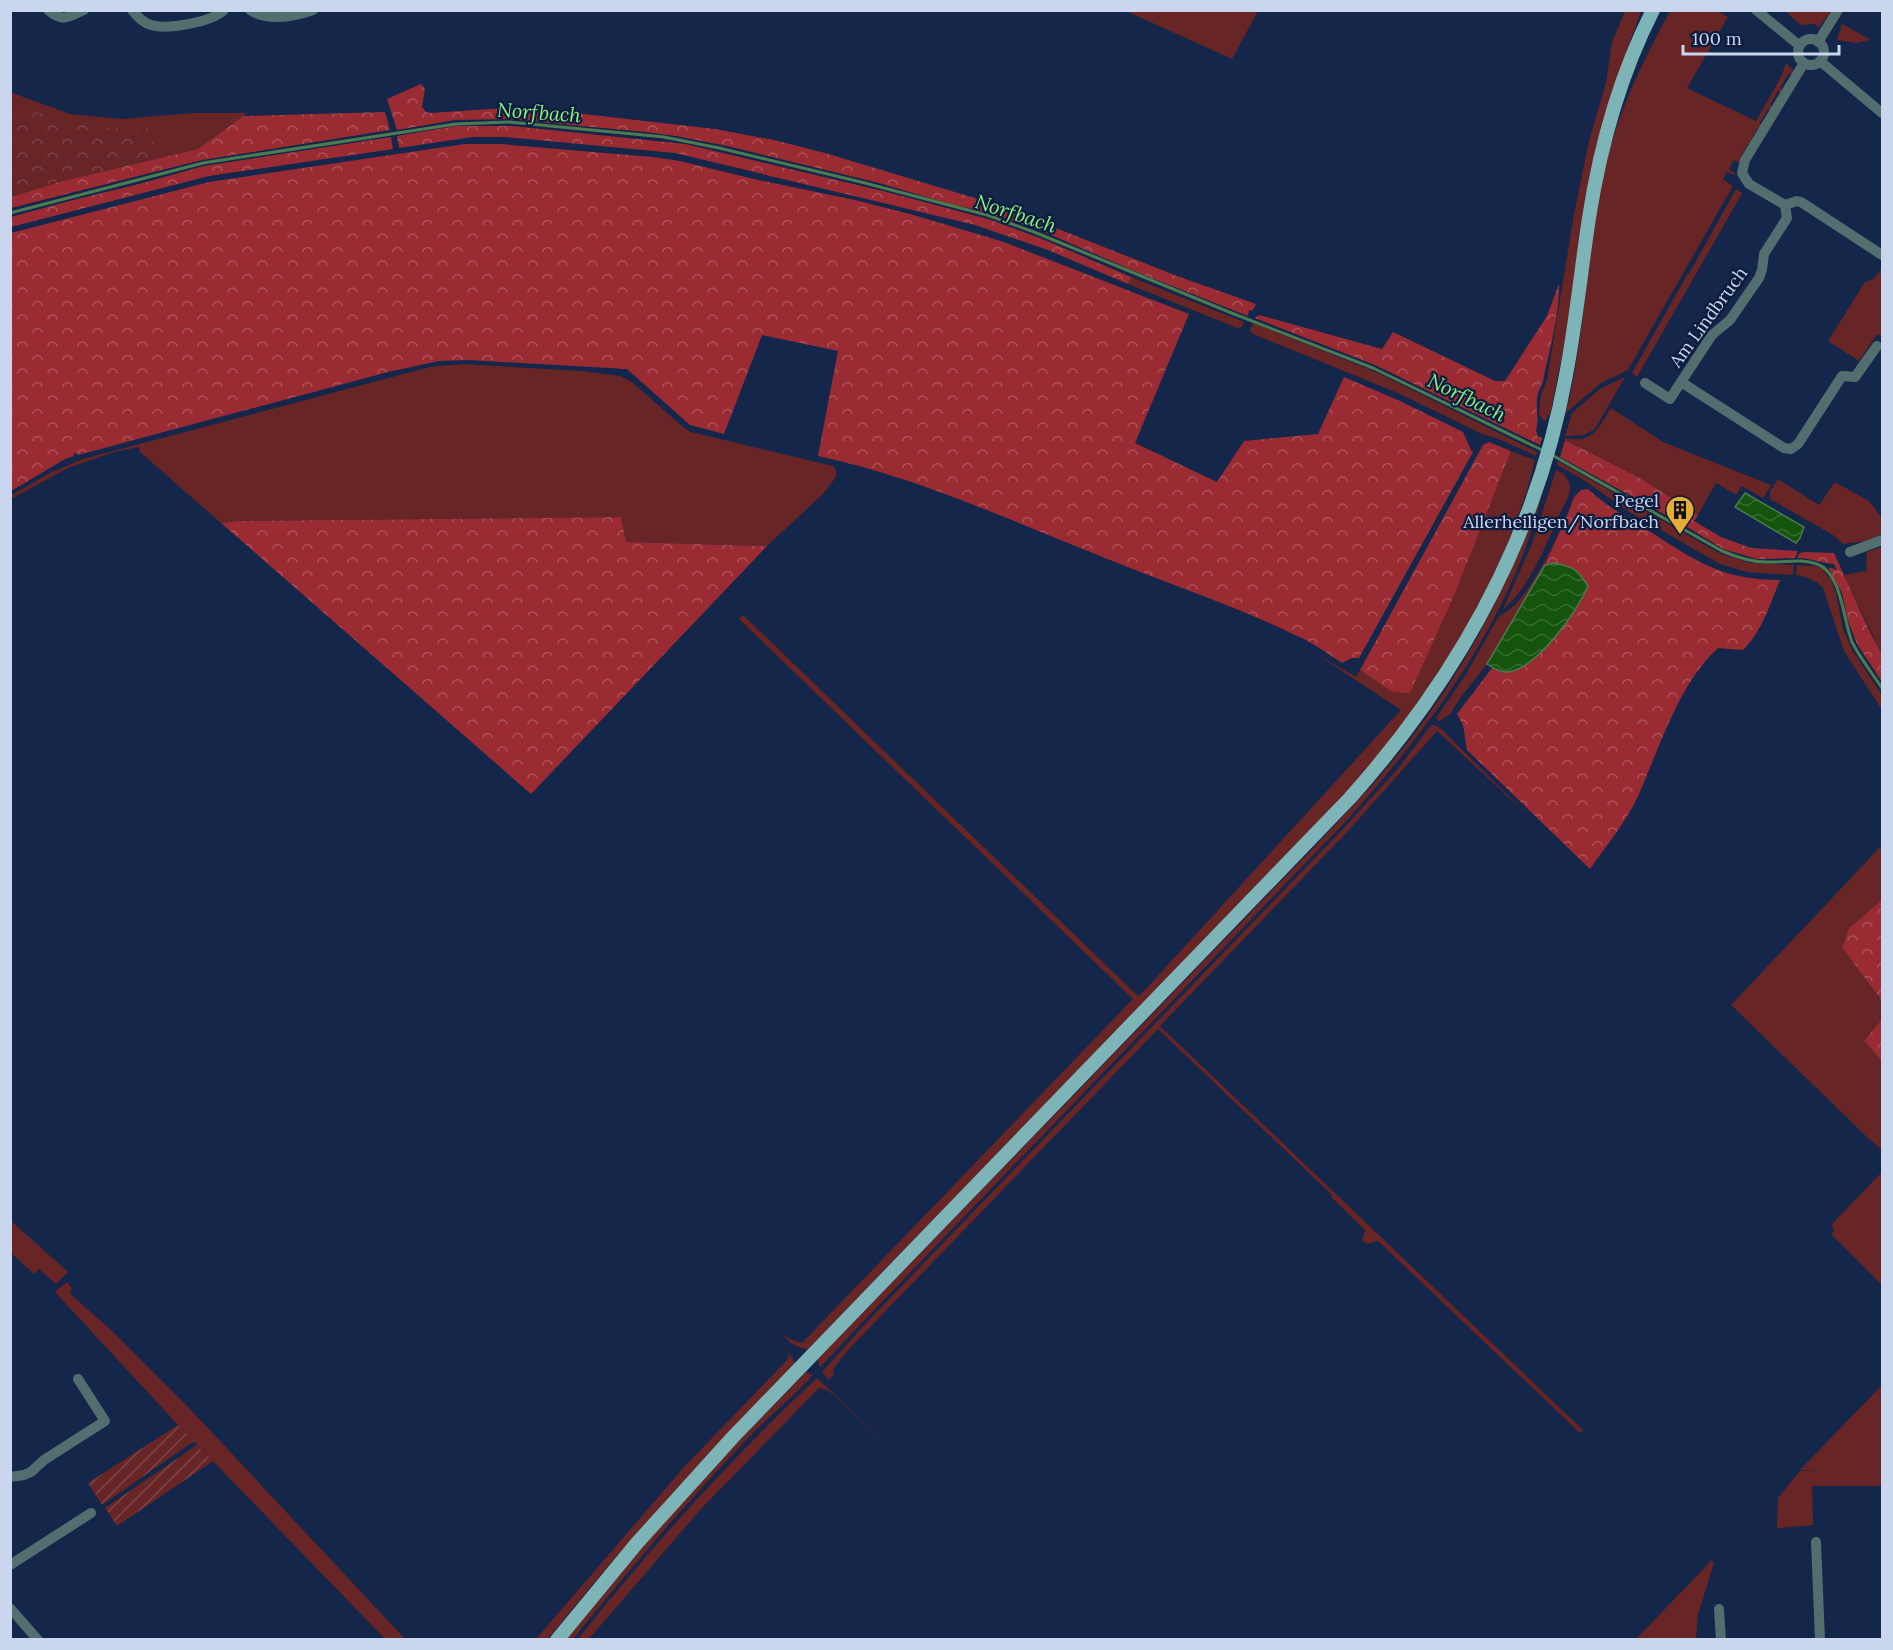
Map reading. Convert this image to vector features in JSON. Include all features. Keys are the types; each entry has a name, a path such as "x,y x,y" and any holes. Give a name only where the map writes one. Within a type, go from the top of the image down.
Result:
{"main road":[{"path":"557,1640 637,1542 725,1445 1328,822 1378,767 1426,706 1464,646 1505,568 1537,487 1567,373 1589,219 1600,161 1623,82 1652,12"}],"street":[{"path":"48,10 60,18 67,18 84,10"},
{"path":"132,10 145,22 158,26 199,21 217,16 224,10"},
{"path":"250,10 266,18 285,17 313,10"},
{"path":"1756,10 1800,46"},
{"path":"1818,42 1838,10"},
{"path":"1806,40 1818,42 1824,53 1820,61 1813,65 1804,63 1798,55 1800,46 1806,40"},
{"path":"1820,61 1882,113"},
{"path":"1804,63 1745,159 1743,173 1749,184 1785,206 1797,201 1801,202 1882,255"},
{"name":"Am Lindbruch","path":"1645,383 1670,399 1712,335 1730,320 1758,278 1762,270 1764,254 1786,220 1785,206"},
{"name":"Am Lindbruch","path":"1681,382 1784,448 1791,449 1798,444 1842,376 1855,377 1876,346"},
{"path":"1850,552 1882,540"},
{"path":"10,1477 31,1472 44,1460 105,1421 78,1379"},
{"path":"10,1565 91,1513"},
{"path":"1815,1542 1821,1640"},
{"path":"10,1608 38,1640"},
{"path":"1719,1609 1721,1640"}],"green space":[{"path":"1126,11 1258,11 1232,59"},
{"path":"1625,11 1641,11 1611,96 1583,215 1566,336 1550,415 1543,420 1539,414 1541,395 1547,380 1574,214 1589,141 1606,83 1612,42"},
{"path":"1670,11 1717,11 1728,17 1687,88 1756,121 1781,77 1786,63 1794,71 1792,74 1789,73 1780,88 1783,90 1778,91 1770,105 1773,107 1771,110 1768,109 1760,123 1763,125 1761,128 1758,127 1750,141 1751,145 1748,144 1740,157 1742,159 1740,163 1734,160 1729,169 1735,173 1734,175 1727,172 1723,179 1733,186 1628,370 1601,383 1566,413 1577,355 1592,237 1607,157 1630,92"},
{"path":"1785,11 1831,11 1819,27 1814,24 1801,25"},
{"path":"1842,24 1871,40 1856,43 1837,40"},
{"path":"421,84 425,89 422,107 430,113 522,107 715,129 774,140 825,153 998,205 1177,276 1256,304 1252,311 1249,310 1248,316 1134,271 1042,231 982,211 727,146 645,132 509,119 455,120 397,130 387,99"},
{"path":"10,92 70,114 122,119 193,113 247,113 198,149 62,181 11,197"},
{"path":"10,104 61,119 98,126 117,129 151,128 156,159 62,181 11,197"},
{"path":"385,112 390,130 202,160 11,208 11,197 62,181 198,149 243,116"},
{"path":"456,126 512,126 685,144 887,192 991,220 1045,240 1131,277 1128,284 1048,250 975,225 675,153 504,137 472,137 399,148 397,136"},
{"path":"391,137 393,149 209,176 11,227 11,217 204,166"},
{"path":"465,144 500,144 680,161 855,200 1001,241 1189,314 1135,443 1217,482 1244,441 1318,434 1344,377 1463,432 1473,452 1359,658 1352,658 1342,663 1307,641 1272,624 999,515 892,476 818,456 838,351 762,335 724,434 690,425 627,369 468,360 439,361 388,372 78,455 73,454 74,456 11,491 11,233 209,182"},
{"path":"1736,189 1742,193 1740,197 1637,377 1632,373"},
{"path":"1882,267 1882,337 1877,334 1859,361 1828,341 1865,282 1876,277"},
{"path":"1131,277 1244,322 1242,327 1237,328 1128,284"},
{"path":"1559,284 1554,330 1537,398 1536,430 1538,437 1542,438 1540,445 1375,365 1255,318 1259,315 1382,349 1393,332 1495,381 1505,381 1547,316"},
{"path":"1253,323 1378,373 1537,452 1536,456 1482,434 1398,393 1255,335 1250,331"},
{"path":"463,364 582,371 620,376 633,383 691,432 833,466 836,470 836,477 823,494 767,546 625,542 621,517 221,523 140,452 139,447 114,452 68,468 11,499 10,496 52,472 83,459 430,367"},
{"path":"1625,377 1595,429 1584,435 1565,436 1572,413 1600,389"},
{"path":"1611,408 1663,442 1771,485 1763,498 1742,486 1736,495 1716,483 1698,515 1640,478 1565,440 1565,438 1582,439 1594,433"},
{"path":"1565,440 1640,478 1698,515 1694,521 1721,537 1751,548 1798,551 1795,558 1757,559 1723,549 1560,457"},
{"path":"1489,442 1511,451 1456,591 1410,693 1392,692 1360,670 1483,445"},
{"path":"1511,451 1535,460 1527,491 1509,540 1458,642 1404,723 1364,773 807,1350 792,1344 780,1333 802,1343 1133,999 739,619 743,615 1138,996 1401,710 1316,654 1356,677 1360,670 1392,692 1456,591"},
{"path":"1558,461 1719,553 1749,563 1794,565 1793,575 1747,572 1720,564 1628,511 1582,479 1557,465"},
{"path":"1556,470 1568,481 1570,487 1568,497 1529,578 1503,609 1532,544"},
{"path":"1778,479 1819,505 1835,482 1869,501 1882,518 1882,534 1866,541 1843,544 1833,535 1770,499 1770,491"},
{"path":"1588,489 1617,512 1710,567 1742,577 1780,580 1765,617 1750,643 1743,650 1718,648 1692,679 1671,718 1633,806 1590,869 1467,750 1463,725 1457,714 1492,668 1511,672 1523,665 1556,636 1574,612 1588,586 1554,563 1545,565 1574,497 1581,490"},
{"path":"1543,490 1512,582 1491,625 1439,707 1380,783 1348,819 820,1367 818,1359 1319,842 1394,759 1447,687 1484,624 1516,559"},
{"path":"1567,516 1545,565 1487,664 1449,715 1440,722 1436,718 1465,676 1499,616 1520,599 1539,572"},
{"path":"621,517 626,542 767,546 531,794 221,523 237,521"},
{"path":"1882,547 1882,655 1844,575 1866,571 1867,552"},
{"path":"1800,553 1834,553 1882,655 1882,682 1857,644 1848,621 1842,593 1828,567 1837,570 1834,564 1797,558"},
{"path":"1797,565 1821,568 1831,580 1843,629 1852,650 1882,695 1882,710 1844,651 1823,588 1811,579 1796,575"},
{"path":"1432,724 1440,728 1528,815 1437,731 1349,830 1160,1026 1583,1430 1580,1433 1378,1241 1367,1244 1362,1240 1365,1230 1331,1197 1332,1195 1158,1029 848,1350 834,1368 833,1376 828,1380 822,1372 865,1324 1340,832 1396,771"},
{"path":"1882,845 1882,900 1849,928 1842,946 1882,1001 1882,1019 1864,1041 1882,1061 1882,1150 1731,1005"},
{"path":"1882,900 1882,1001 1842,947 1849,928"},
{"path":"1882,1019 1882,1061 1864,1041"},
{"path":"1882,1172 1882,1285 1831,1234 1834,1231 1832,1224"},
{"path":"11,1221 68,1272 56,1284 39,1269 34,1274 11,1253"},
{"path":"67,1282 72,1288 70,1294 110,1329 190,1409 405,1639 385,1639 178,1425 55,1292"},
{"path":"786,1347 795,1363 668,1498 548,1639 536,1639 685,1466 788,1359 789,1354"},
{"path":"806,1372 813,1375 755,1431 702,1488 573,1639 565,1640 698,1483"},
{"path":"817,1378 917,1472 835,1396 819,1388 700,1510 589,1639 578,1639 693,1504"},
{"path":"1882,1385 1882,1486 1812,1486 1813,1525 1777,1528 1778,1498 1800,1471 1819,1471 1800,1470"},
{"path":"178,1425 194,1441 102,1505 88,1483"},
{"path":"197,1445 213,1461 117,1526 105,1508"},
{"path":"1712,1560 1714,1563 1698,1615 1696,1639 1636,1639"}],"water":[{"path":"1745,493 1804,527 1796,543 1735,507"},
{"path":"1554,563 1574,570 1588,586 1575,609 1546,647 1524,666 1506,672 1490,666 1487,664 1545,565"}],"waterway":[{"name":"Norfbach","path":"10,213 203,163 456,124 509,122 664,137 861,182 987,215 1373,368 1544,451"},
{"name":"Norfbach","path":"1552,455 1722,551 1743,559 1760,562 1811,562 1825,569 1837,587 1852,642 1882,688"}],"place":[{"name":"Pegel Allerheiligen/Norfbach","path":"1680,536"}]}
